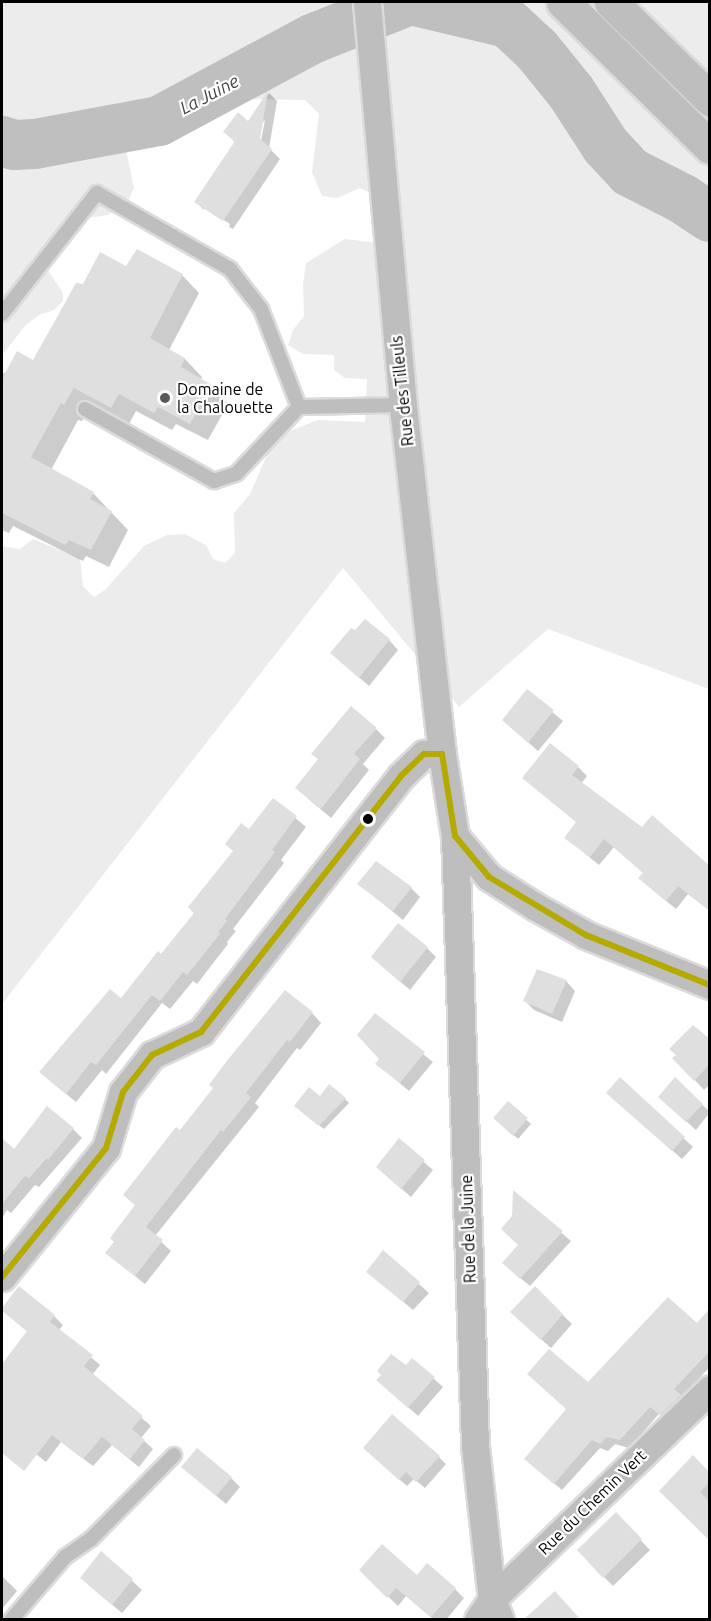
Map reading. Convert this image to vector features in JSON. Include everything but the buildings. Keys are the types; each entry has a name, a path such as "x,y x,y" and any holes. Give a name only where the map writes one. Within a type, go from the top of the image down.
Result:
{"main road":[{"path":"563,2 710,147"},
{"path":"611,2 710,99"}],"street":[{"name":"Rue des Tilleuls","path":"368,15 403,405 442,754 454,836"},
{"path":"2,1276 106,1148 123,1092 152,1054 201,1032 401,776 424,754 442,754"},
{"path":"454,836 489,877 536,907 585,935 710,985"},
{"name":"Rue de la Juine","path":"454,836 475,1446 490,1613"},
{"name":"Rue du Chemin Vert","path":"490,1613 710,1389"}],"lane":[{"path":"2,314 98,193 230,269 261,309 299,407"},
{"path":"85,409 214,481 236,474 299,407 403,405"},
{"path":"11,1620 65,1557 91,1539 174,1455"}],"shaded area":[{"path":"2,2 709,2 709,689 548,629 459,707 343,568 2,1004 2,546 20,549 33,539 80,558 83,586 94,597 105,590 144,546 167,535 185,534 206,545 213,559 225,563 235,553 234,513 250,494 275,437 318,420 365,422 367,379 345,378 334,370 334,355 303,354 288,345 293,330 304,316 303,284 306,263 345,239 377,243 375,195 360,188 337,198 322,196 312,172 319,114 305,100 240,99 189,114 126,150 134,188 127,203 108,215 89,218 73,228 65,245 47,269 63,293 63,301 54,310 39,315 26,325 2,355"}],"waterway":[{"name":"La Juine","path":"2,141 14,145 35,144 159,121 312,39 405,2"},
{"name":"La Juine","path":"419,2 508,23 537,50 571,92 606,146 630,172 683,199 710,217"}],"transit line":[{"path":"2,1277 106,1148 123,1092 152,1055 201,1032 401,776 424,754 442,754 455,836 489,877 586,935 710,985"}],"place":[{"name":"Domaine de la Chalouette","path":"165,398"}]}
